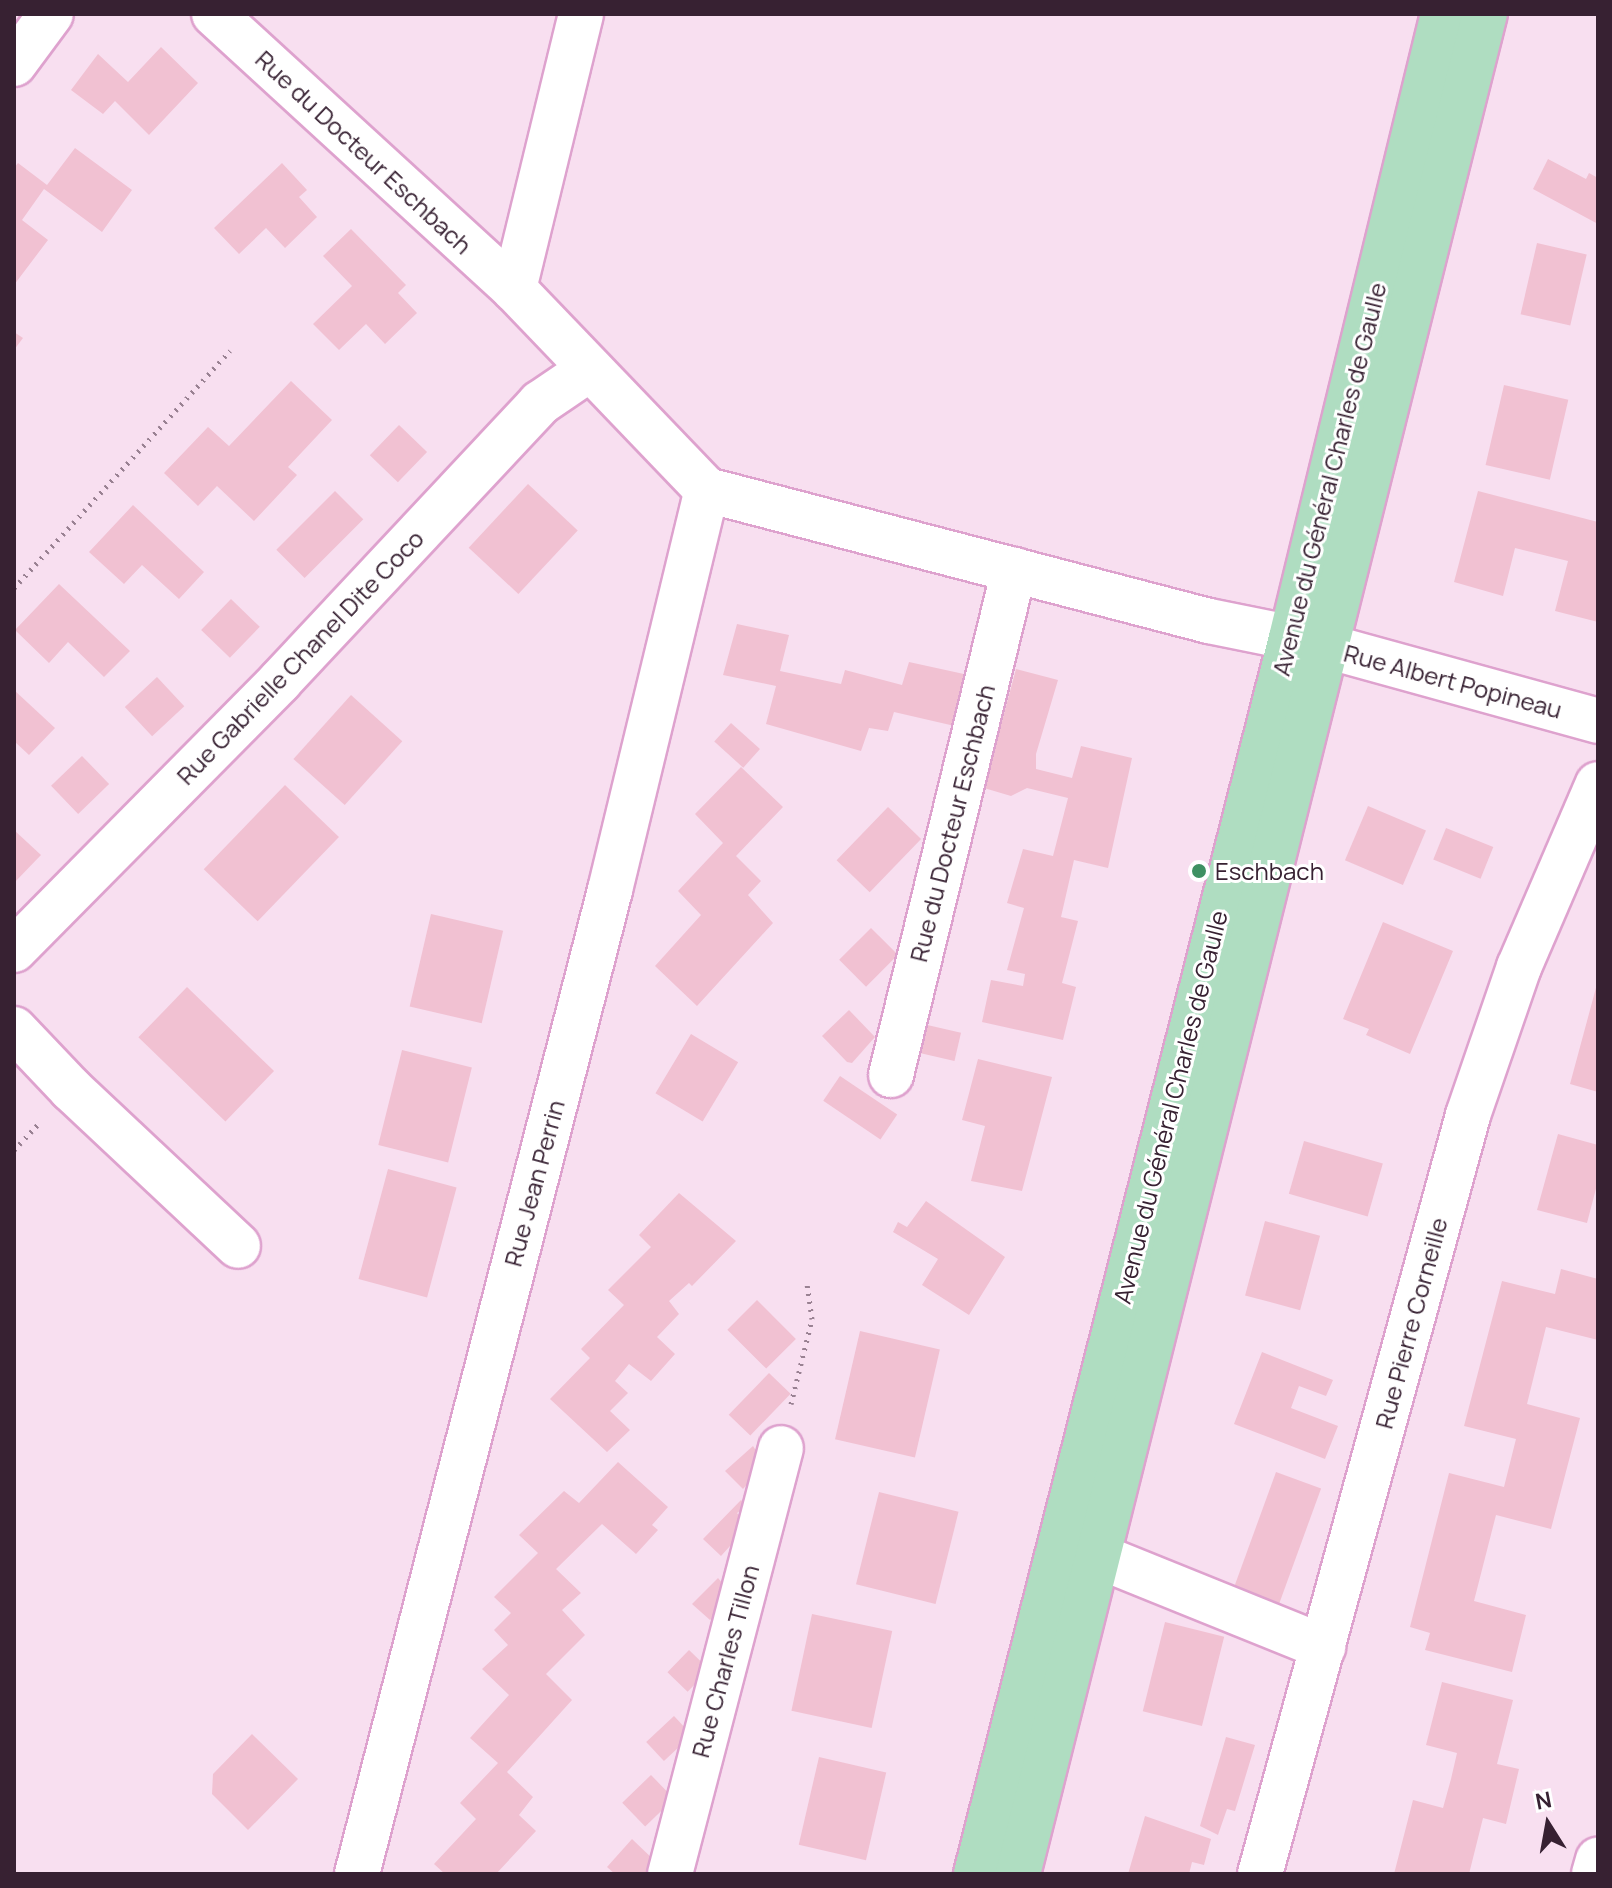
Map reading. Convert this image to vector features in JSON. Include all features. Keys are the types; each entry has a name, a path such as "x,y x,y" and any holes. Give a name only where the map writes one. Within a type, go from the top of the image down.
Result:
{"main road":[{"name":"Avenue du Général Charles de Gaulle","path":"1018,1874 1098,1556 1309,642 1443,14"},
{"name":"Avenue du Général Charles de Gaulle","path":"976,1874 1309,642 1485,14"}],"street":[{"path":"14,64 51,14"},
{"name":"Rue du Docteur Eschbach","path":"214,14 514,289 707,490"},
{"path":"514,289 581,14"},
{"name":"Rue Gabrielle Chanel Dite Coco","path":"14,950 280,681 540,403 590,369"},
{"path":"707,490 1209,621 1309,642"},
{"name":"Rue Jean Perrin","path":"357,1874 610,890 707,490"},
{"name":"Rue du Docteur Eschbach","path":"891,1075 1014,570"},
{"name":"Rue Albert Popineau","path":"1309,642 1598,721"},
{"name":"Rue Pierre Corneille","path":"1260,1874 1468,1115 1519,967 1598,784"},
{"path":"14,1029 71,1089 238,1246"},
{"name":"Rue Charles Tillon","path":"670,1874 781,1448"},
{"path":"1098,1556 1323,1647"},
{"path":"1594,1874 1598,1860"}],"path":[{"path":"14,588 230,351"},
{"path":"781,1448 812,1319 807,1284"}],"building":[{"path":"161,47 198,83 149,135 115,101 103,114 71,90 98,54 128,82"},
{"path":"75,148 132,190 102,232 44,189 22,220 48,240 14,285 14,168 18,163 47,185"},
{"path":"1548,159 1586,179 1589,173 1598,178 1598,224 1533,189"},
{"path":"282,163 307,190 299,197 317,217 285,248 266,228 239,254 214,228"},
{"path":"351,229 406,285 398,293 417,313 385,344 366,324 339,350 313,324 352,286 323,256"},
{"path":"1537,243 1587,254 1570,326 1521,314"},
{"path":"14,332 23,338 14,350"},
{"path":"291,381 332,420 288,467 297,475 254,521 217,486 198,506 164,473 208,427 229,446"},
{"path":"1504,385 1568,400 1550,480 1486,465"},
{"path":"399,425 427,452 398,482 370,455"},
{"path":"528,484 578,530 518,594 469,548"},
{"path":"335,491 363,519 305,578 276,550"},
{"path":"1478,491 1598,522 1598,622 1555,611 1568,561 1515,548 1503,596 1454,582"},
{"path":"133,505 204,572 179,599 142,565 124,584 89,552"},
{"path":"59,584 130,651 104,677 68,642 49,663 15,630"},
{"path":"231,599 260,627 230,658 201,630"},
{"path":"737,624 789,635 780,671 841,684 845,670 902,685 909,662 973,676 959,727 894,712 888,731 869,728 861,751 766,724 776,686 723,675"},
{"path":"1016,669 1058,680 1036,754 1036,769 1072,778 1081,746 1132,758 1108,868 1074,860 1061,917 1078,921 1062,983 1076,987 1063,1040 982,1022 991,980 1023,986 1025,974 1007,970 1024,908 1007,903 1023,849 1053,856 1068,798 1027,788 1011,796 984,788"},
{"path":"157,677 184,706 152,736 125,707"},
{"path":"14,690 55,728 29,755 14,741"},
{"path":"351,695 402,741 345,805 293,759"},
{"path":"731,723 760,749 743,768 714,742"},
{"path":"82,756 109,784 78,814 51,786"},
{"path":"741,767 783,807 736,856 761,881 748,895 773,923 697,1006 655,966 701,915 678,891 723,843 695,814"},
{"path":"285,785 339,837 258,921 204,869"},
{"path":"1368,806 1426,831 1403,885 1345,860"},
{"path":"888,807 921,839 870,892 837,860"},
{"path":"1446,828 1493,847 1481,879 1433,860"},
{"path":"14,830 41,855 14,883"},
{"path":"431,914 503,931 482,1023 410,1007"},
{"path":"1383,922 1453,951 1410,1054 1366,1035 1369,1029 1343,1019"},
{"path":"871,928 898,955 866,987 839,960"},
{"path":"1598,984 1598,1092 1570,1084"},
{"path":"187,987 274,1071 225,1121 138,1037"},
{"path":"849,1010 875,1037 852,1063 847,1062 822,1036"},
{"path":"923,1024 961,1033 954,1061 916,1052"},
{"path":"691,1034 738,1062 703,1121 655,1093"},
{"path":"402,1050 472,1067 448,1163 378,1145"},
{"path":"978,1059 1052,1077 1022,1191 971,1181 985,1126 962,1120"},
{"path":"840,1076 897,1115 880,1139 823,1101"},
{"path":"1558,1134 1598,1145 1598,1181 1587,1223 1537,1210"},
{"path":"1304,1141 1383,1164 1368,1216 1289,1194"},
{"path":"388,1169 457,1187 427,1297 358,1279"},
{"path":"679,1193 736,1241 692,1286 689,1283 669,1301 679,1314 657,1337 675,1354 651,1381 629,1364 615,1381 628,1393 610,1411 630,1430 607,1452 550,1399 590,1358 581,1349 624,1305 608,1290 651,1247 639,1235"},
{"path":"926,1201 1005,1257 969,1315 922,1285 938,1259 893,1232 898,1222 907,1227"},
{"path":"1265,1221 1320,1236 1300,1310 1245,1295"},
{"path":"1561,1269 1598,1279 1598,1340 1546,1327 1527,1404 1580,1418 1551,1529 1496,1515 1474,1601 1526,1615 1512,1672 1425,1650 1430,1633 1410,1627 1449,1473 1504,1487 1516,1439 1464,1426 1502,1281 1555,1294"},
{"path":"757,1300 796,1339 766,1369 727,1330"},
{"path":"860,1331 940,1349 915,1458 835,1439"},
{"path":"1262,1352 1333,1380 1326,1396 1299,1386 1291,1408 1338,1426 1325,1459 1234,1424"},
{"path":"769,1373 791,1394 750,1436 729,1415"},
{"path":"753,1446 765,1464 743,1489 725,1471"},
{"path":"618,1462 668,1507 652,1525 658,1530 636,1554 602,1524 556,1569 581,1593 562,1610 585,1635 546,1674 572,1700 507,1772 533,1797 519,1815 536,1831 496,1874 445,1874 434,1864 476,1819 460,1803 498,1763 470,1738 509,1695 482,1669 508,1645 494,1630 511,1613 494,1597 538,1553 519,1535 564,1491 579,1503"},
{"path":"1276,1472 1321,1488 1279,1605 1234,1589"},
{"path":"879,1492 959,1512 936,1604 856,1584"},
{"path":"741,1500 747,1506 737,1513 748,1526 721,1556 703,1539"},
{"path":"718,1578 735,1598 710,1620 692,1604"},
{"path":"812,1614 892,1631 872,1728 791,1711"},
{"path":"1165,1622 1224,1637 1202,1726 1143,1711"},
{"path":"689,1650 709,1669 688,1692 667,1672"},
{"path":"1442,1682 1513,1700 1497,1764 1519,1769 1506,1824 1483,1818 1469,1874 1394,1874 1413,1800 1443,1808 1451,1779 1457,1753 1426,1745"},
{"path":"674,1716 692,1735 664,1761 646,1742"},
{"path":"252,1734 298,1779 248,1830 212,1794 213,1774"},
{"path":"1226,1737 1255,1745 1235,1811 1227,1809 1218,1835 1200,1826"},
{"path":"819,1757 886,1773 866,1860 799,1845"},
{"path":"651,1775 674,1799 645,1827 622,1803"},
{"path":"1145,1816 1211,1839 1204,1865 1192,1862 1189,1874 1128,1874"},
{"path":"632,1839 656,1862 645,1874 615,1874 607,1867"}],"place":[{"name":"Eschbach","path":"1199,871"}]}
